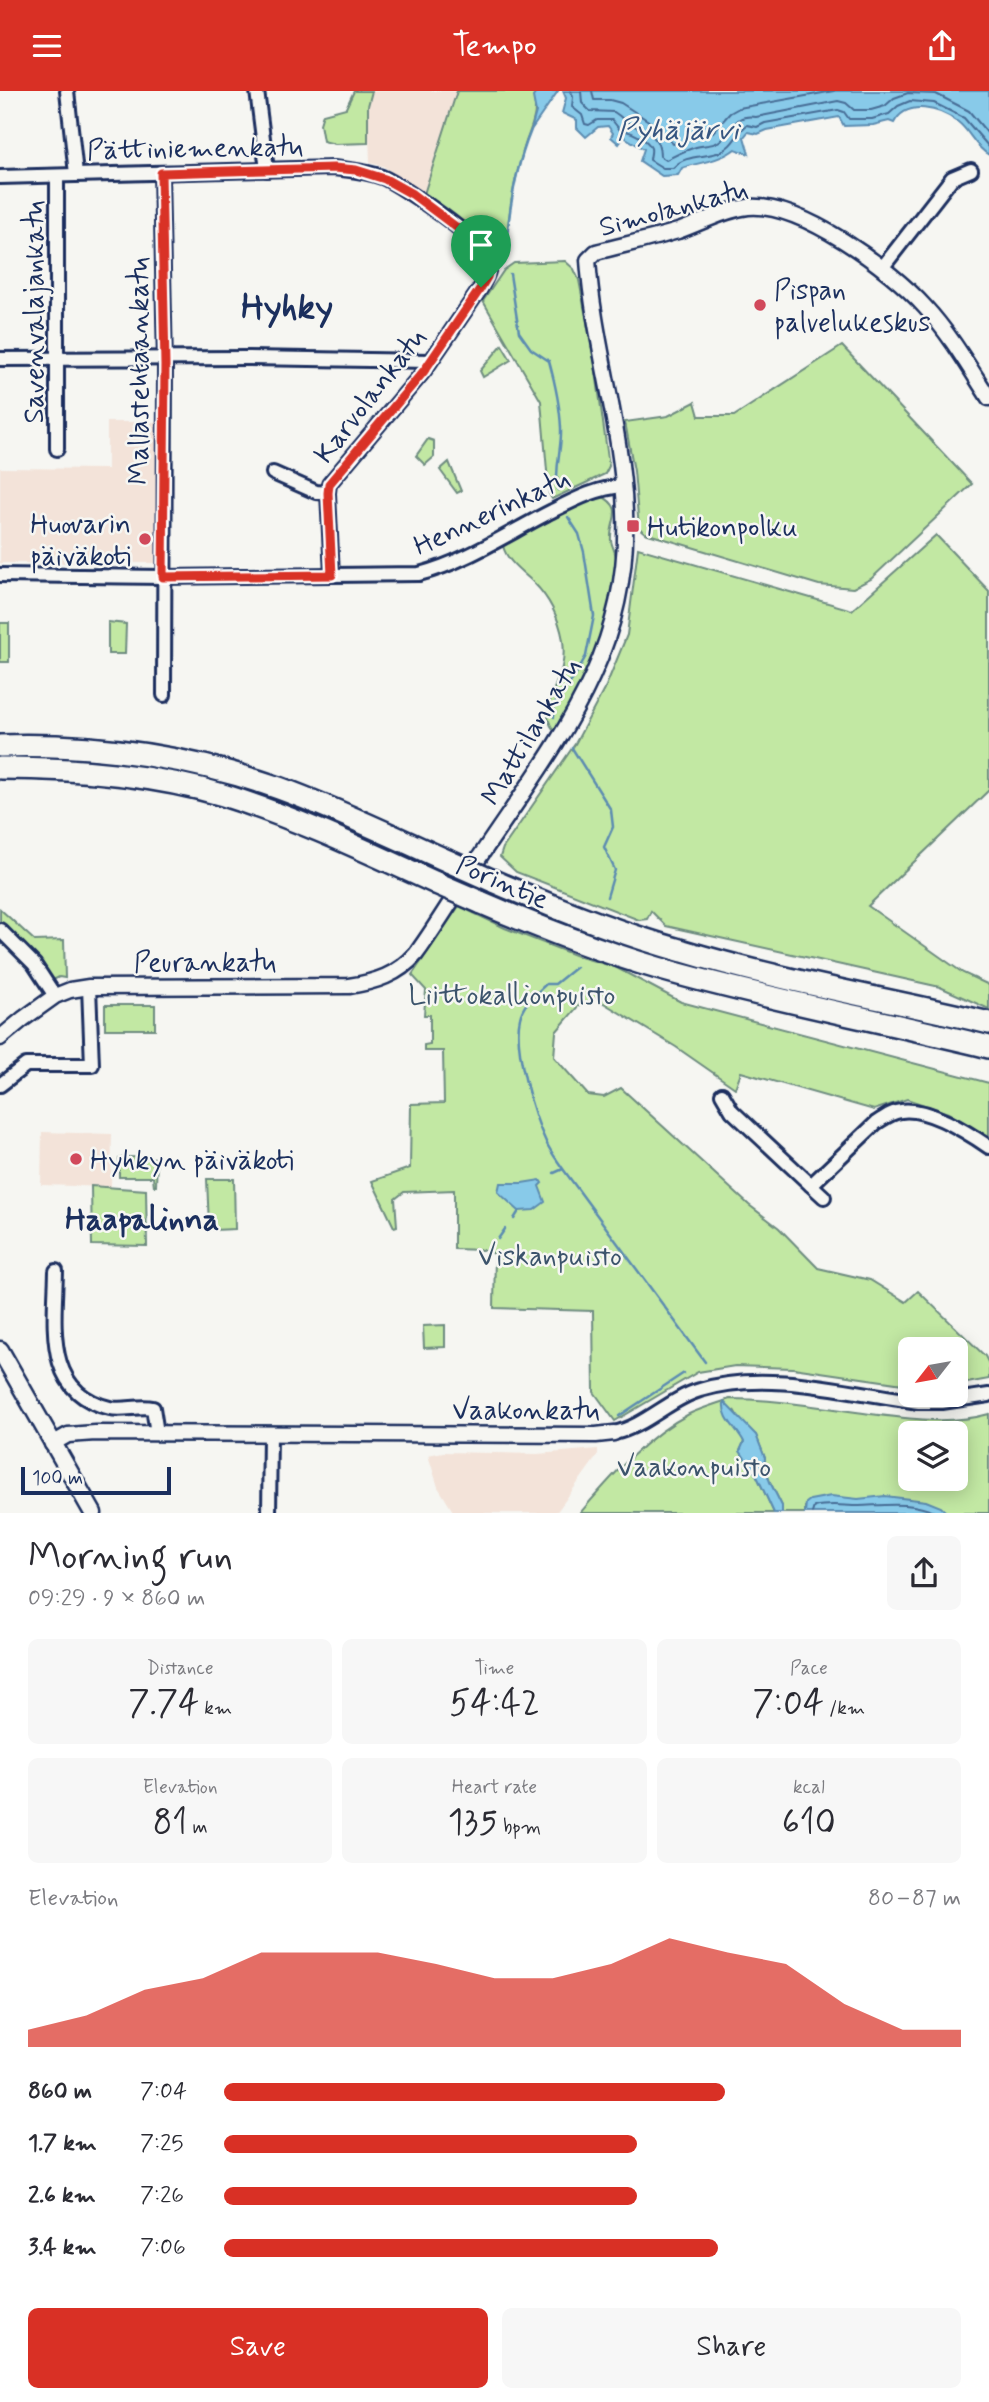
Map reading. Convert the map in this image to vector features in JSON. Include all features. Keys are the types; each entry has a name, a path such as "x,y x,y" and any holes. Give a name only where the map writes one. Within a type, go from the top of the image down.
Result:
{"highway":[{"name":"Porintie","path":"0,747 69,747 140,754 233,773 338,812 576,916 683,952 989,1023"},
{"name":"Porintie","path":"0,768 64,770 137,777 221,795 332,835 436,883 567,938 676,974 989,1047"}],"main road":[{"path":"0,1350 93,1513"}],"street":[{"path":"67,91 76,174"},
{"path":"257,91 267,170"},
{"name":"Pättiniemenkatu","path":"0,177 334,168 356,170 385,179 412,194 471,237 484,248 488,257"},
{"path":"882,268 951,178 971,170"},
{"name":"Mallastehtaankatu","path":"161,173 164,695"},
{"name":"Savenvalajankatu","path":"57,176 57,449"},
{"name":"Simolankatu","path":"588,260 596,252 677,231 739,209 751,207 779,210 834,236 882,268 941,325 989,398"},
{"name":"Karvolankatu","path":"332,575 329,484 424,371 487,277 488,257"},
{"name":"Mattilankatu","path":"416,954 558,739 594,675 615,615 625,533 623,486 588,260"},
{"path":"0,359 430,361"},
{"path":"273,473 316,492 328,493"},
{"name":"Hennerinkatu","path":"0,575 400,576 434,570 494,543 581,496 598,489 623,486"},
{"path":"0,930 34,964 55,996"},
{"name":"Peurankatu","path":"0,1038 55,996 70,990 89,987 349,986 391,974 401,969 416,954"},
{"path":"0,1085 26,1065 92,1065 89,987"},
{"path":"722,1094 732,1111 824,1197"},
{"path":"811,1185 876,1123 887,1115 901,1111 915,1111 941,1120 989,1147"},
{"path":"56,1271 55,1351 71,1385 89,1399 111,1408 153,1408 157,1433"},
{"name":"Vaakonkatu","path":"52,1444 68,1435 76,1434 596,1435 627,1430 688,1394 730,1382 778,1382 919,1402 942,1402 989,1395"},
{"path":"269,1513 270,1434"}],"shaded area":[{"path":"372,91 457,91 424,194 383,166 370,163 368,106"},
{"path":"107,422 160,422 156,563 0,563 0,468 107,469"},
{"name":"Hyhkyn päiväkoti","path":"42,1132 112,1134 111,1187 41,1185"},
{"path":"598,1449 598,1455 556,1513 454,1513 438,1487 428,1455 443,1452 537,1454"}],"green space":[{"path":"354,91 372,91 368,106 368,143 335,144 323,141 320,124 323,114 346,108"},
{"path":"457,91 537,91 533,121 511,201 508,255 424,194"},
{"path":"565,261 574,269 579,280 595,364 609,466 605,474 552,499 549,494 541,401 483,301 504,270 514,263"},
{"path":"502,345 511,360 483,377 480,371"},
{"path":"842,346 972,484 871,579 853,588 819,585 645,533 639,528 634,471 625,422 668,416 695,402 699,416 734,416"},
{"path":"428,439 434,441 434,457 425,465 416,456"},
{"path":"449,462 461,491 457,493 440,470"},
{"path":"600,495 613,505 615,510 611,541 616,563 610,603 600,641 585,677 566,712 553,729 549,722 548,706 563,664 561,632 545,596 512,562 503,546"},
{"path":"936,535 989,591 989,790 868,906 963,973 989,985 989,1009 940,987 666,926 651,911 647,919 639,920 516,872 500,857 503,848 575,744 606,686 627,635 638,548 852,610"},
{"path":"108,622 126,624 125,654 108,654"},
{"path":"0,623 9,623 9,662 0,662"},
{"path":"459,906 505,928 577,956 615,967 681,1002 989,1083 989,1137 948,1113 907,1099 874,1110 741,1072 735,1088 676,1047 597,999 579,1005 556,1032 554,1057 588,1095 604,1097 621,1088 749,1205 779,1228 818,1268 870,1280 906,1302 918,1291 965,1337 898,1337 898,1383 793,1368 735,1366 698,1372 615,1421 594,1392 593,1311 494,1308 495,1254 484,1250 454,1249 454,1190 404,1192 395,1199 397,1226 394,1227 372,1181 410,1168 411,1104 444,1103 443,1051 424,1051 424,1045 430,1044 430,1015 424,1015 426,990 412,975"},
{"path":"0,909 35,941 64,940 65,978 59,977 51,981 0,925"},
{"path":"105,1005 155,1005 155,1029 105,1029"},
{"path":"157,1158 156,1186 153,1177 119,1177 119,1159"},
{"path":"207,1179 234,1179 235,1229 214,1230 209,1226"},
{"path":"91,1186 146,1190 147,1246 92,1245"},
{"path":"445,1325 445,1347 424,1348 423,1326"},
{"path":"968,1340 985,1356 989,1364 989,1379 968,1383"},
{"name":"Vaakonpuisto","path":"730,1399 800,1404 930,1420 989,1414 989,1513 866,1513 805,1507 805,1513 782,1513 782,1506 770,1482 756,1435 741,1422 734,1410 744,1442 740,1451 757,1476 774,1513 580,1513 617,1471 644,1446 689,1414"}],"water":[{"name":"Pyhäjärvi","path":"537,91 558,91 531,130 536,112 533,97"},
{"name":"Pyhäjärvi","path":"563,91 989,91 989,155 951,117 933,110 915,108 900,115 894,123 889,121 873,125 844,126 839,117 758,134 748,132 744,137 749,154 735,149 716,159 682,168 678,175 662,176 640,161 644,149 624,137 619,144 611,137 613,133 608,126 598,127 586,137 577,128 577,120 562,113 566,98"},
{"path":"540,1180 542,1183 539,1186 545,1202 534,1210 519,1211 498,1192 500,1183"},
{"path":"724,1402 756,1435 770,1482 782,1506 782,1513 774,1513 757,1476 740,1451 744,1442 725,1413"},
{"path":"831,1496 858,1499 885,1496 926,1501 941,1507 947,1513 805,1513 806,1503 810,1500"}],"waterway":[{"path":"507,239 515,184 531,130"},
{"path":"510,274 519,332 531,349 549,361 555,386 561,428 558,490"},
{"path":"554,717 557,700 586,656 594,616 584,552 579,534 568,517"},
{"path":"572,748 611,810 613,827 604,847 615,870 607,897"},
{"path":"576,967 555,984 546,984 527,1003 520,1018 519,1046 535,1115 556,1159 705,1362"},
{"path":"554,1173 563,1169"},
{"path":"514,1219 519,1211"},
{"path":"498,1239 505,1229"},
{"path":"619,1416 684,1373"}],"place":[{"name":"Pispan palvelukeskus","path":"760,305"},
{"name":"Hutikonpolku","path":"633,526"},
{"name":"Huovarin päiväkoti","path":"145,539"},
{"name":"Hyhkyn päiväkoti","path":"76,1159"}],"district":[{"name":"Hyhky","path":"287,306"},
{"name":"Haapalinna","path":"142,1218"}],"route":[{"path":"334,168 372,174 412,194 484,248 489,267 481,287 424,371 329,484 332,575 163,577 165,365 161,173 334,168"}],"park label":[{"name":"Liittokallionpuisto","path":"512,994"},
{"name":"Viskanpuisto","path":"550,1255"}]}
